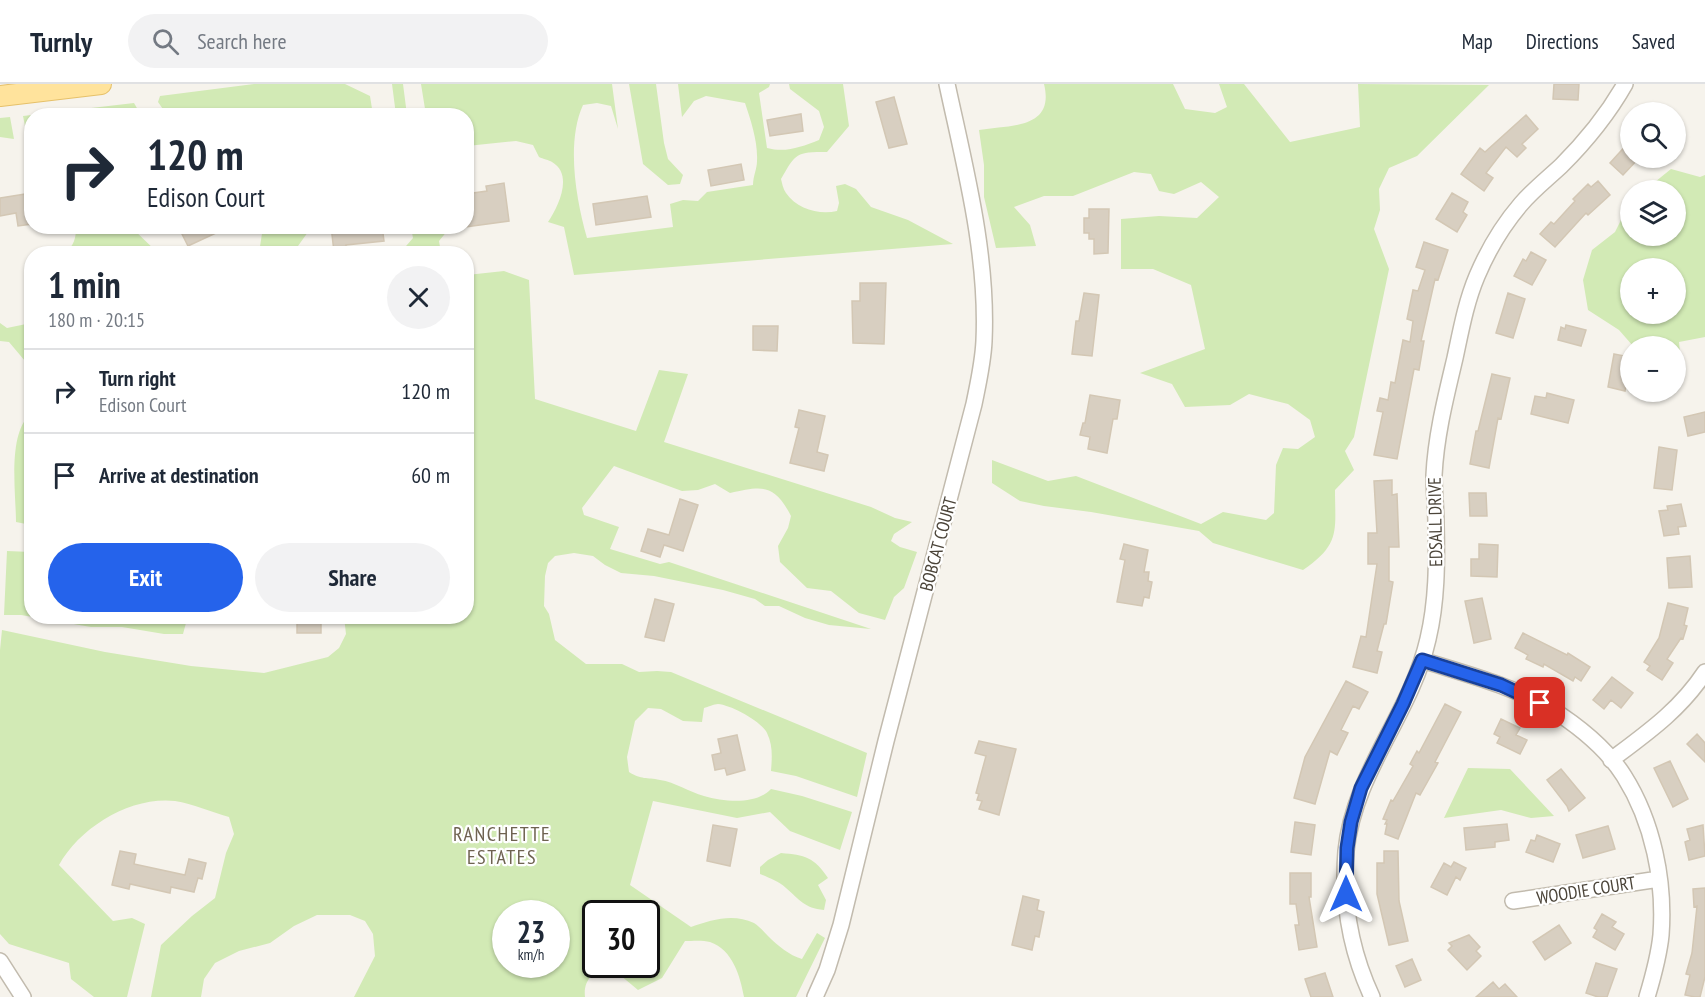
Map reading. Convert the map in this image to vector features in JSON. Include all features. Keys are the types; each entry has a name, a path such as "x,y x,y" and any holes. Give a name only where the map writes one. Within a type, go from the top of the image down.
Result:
{"main road":[{"path":"0,96 101,84"}],"street":[{"name":"BOBCAT COURT","path":"815,997 827,970 841,926 980,375 984,343 983,279 970,190 947,84"},
{"name":"EDSALL DRIVE","path":"1371,997 1357,959 1347,912 1345,878 1347,848 1351,822 1361,788 1422,660 1431,625 1436,575 1434,478 1436,448 1466,307 1476,278 1497,237 1520,205 1581,144 1625,84"},
{"path":"1422,660 1501,685 1528,696 1552,710 1573,724 1611,760 1629,785 1654,850 1661,901 1661,936 1647,997"},
{"path":"1611,760 1678,708 1694,690 1705,672"},
{"name":"WOODIE COURT","path":"1513,901 1659,879"},
{"path":"0,961 23,997"}],"green space":[{"path":"254,84 345,84 370,96 372,108 162,108 158,102 160,96"},
{"path":"392,84 403,84 406,108 395,108"},
{"path":"421,84 612,84 618,129 611,106 597,103 583,105 575,136 576,189 587,238 673,227 670,204 683,200 698,201 707,192 753,185 757,164 756,146 745,103 706,96 694,101 682,117 678,84 770,84 759,93 767,148 787,150 819,140 824,127 819,111 790,89 789,84 843,84 849,126 827,152 803,154 794,159 781,179 786,193 796,203 809,210 837,211 839,203 836,186 845,184 856,189 871,207 908,220 953,244 574,275 564,227 548,222 562,191 562,175 559,168 551,161 539,157 533,145 516,141 474,145 474,108 425,108"},
{"path":"629,84 656,84 664,143 668,159 683,175 680,184 668,185 643,164"},
{"path":"1044,84 1173,84 1185,109 1215,113 1227,107 1219,84 1244,84 1290,142 1360,127 1358,84 1489,85 1417,156 1389,168 1379,189 1380,210 1374,229 1389,269 1354,437 1345,451 1354,470 1335,490 1335,526 1330,544 1315,561 1303,570 1213,543 1199,531 1020,501 992,483 992,460 1048,481 1076,476 1201,524 1223,512 1266,520 1274,513 1276,465 1283,448 1298,449 1315,437 1310,420 1288,404 1249,394 1230,405 1185,407 1172,384 1140,373 1205,349 1191,285 1153,269 1121,269 1121,219 1159,216 1197,218 1219,197 1201,182 1174,194 1159,191 1151,174 1134,172 1073,196 1044,196 1014,207 1030,225 1036,246 996,248 984,197 984,165 979,130 1017,125 1037,117 1046,99"},
{"path":"134,103 137,108 91,108"},
{"path":"10,117 14,139 0,137 0,118"},
{"path":"1671,169 1700,177 1705,175 1705,337 1686,341 1686,336 1624,336 1619,330 1588,310 1583,280 1592,250 1615,232 1620,222 1620,246 1686,246 1686,180 1657,180"},
{"path":"138,234 151,246 72,246 76,235"},
{"path":"262,234 307,234 298,246 260,246"},
{"path":"412,234 445,234 439,241 440,246 406,246 413,238"},
{"path":"504,271 529,280 535,399 636,431 659,370 688,374 664,442 912,522 894,534 891,541 900,547 917,552 904,588 894,597 885,620 859,613 831,591 807,588 780,562 778,546 788,528 791,516 773,492 759,488 730,493 715,484 698,490 682,491 614,466 582,508 584,515 619,527 610,549 660,564 669,562 871,629 829,625 805,618 779,606 765,606 755,599 723,590 654,576 621,573 593,556 574,553 555,556 548,563 544,606 549,614 555,640 586,664 622,664 639,672 671,672 867,753 857,797 796,776 771,771 771,747 764,728 745,714 730,707 718,704 704,708 702,722 683,721 661,709 648,708 635,721 627,757 629,772 644,778 666,781 698,794 721,800 749,800 771,789 852,812 840,850 790,831 770,812 737,818 653,801 630,885 652,900 582,900 582,978 590,978 585,997 354,997 375,956 373,934 365,921 350,915 317,915 294,926 270,943 239,951 215,963 204,979 201,997 151,997 161,945 215,898 226,853 234,834 229,817 175,801 141,804 108,817 80,838 59,865 113,921 132,918 145,924 127,997 94,997 71,979 69,963 9,944 0,934 0,650 2,630 105,652 191,666 264,673 328,657 339,648 346,634 345,624 474,624 474,274"},
{"path":"0,323 7,328 24,324 24,360 9,342 0,341"},
{"path":"23,423 24,524 16,522 14,481 16,449"},
{"path":"7,551 24,552 24,616 4,615"},
{"path":"74,624 186,624 183,634 164,634 122,627 91,627"},
{"path":"1468,768 1510,769 1554,816 1531,818 1501,810 1444,818"},
{"path":"781,853 808,858 823,871 828,878 818,885 826,900 824,910 807,905 780,883 760,874 760,867"},
{"path":"660,906 691,927 722,919 746,920 756,924 784,950 802,959 817,933 825,938 796,997 744,997 738,972 730,957 710,942 697,941 685,941 662,978 638,990 624,978 660,978"}],"building":[{"path":"1554,84 1579,84 1578,100 1553,99"},
{"path":"894,97 907,144 889,148 876,102"},
{"path":"801,114 803,131 770,136 767,120"},
{"path":"1526,115 1538,129 1522,144 1526,148 1517,157 1506,147 1486,173 1493,178 1484,191 1461,174 1480,148 1485,152"},
{"path":"1620,152 1620,168 1630,168 1623,175 1610,163"},
{"path":"741,164 744,180 711,186 708,170"},
{"path":"1598,181 1610,195 1588,215 1586,213 1555,247 1540,234 1551,222 1554,224 1588,184 1591,187"},
{"path":"504,183 509,221 474,226 474,193 487,191 486,186"},
{"path":"1452,193 1468,202 1463,212 1467,215 1457,232 1436,219"},
{"path":"24,194 24,225 18,226 16,213 0,216 0,198"},
{"path":"647,196 651,217 596,225 593,204"},
{"path":"1089,209 1109,209 1108,253 1094,254 1094,239 1089,239 1089,233 1084,233 1084,218 1089,218"},
{"path":"182,234 214,234 188,246"},
{"path":"332,234 383,234 384,241 333,246"},
{"path":"1424,242 1448,250 1438,280 1435,279 1421,341 1424,341 1419,370 1414,369 1397,459 1374,455 1383,412 1377,411 1380,398 1388,400 1391,382 1395,383 1403,340 1410,342 1413,321 1407,319 1413,290 1418,291 1425,270 1416,267"},
{"path":"1531,252 1546,260 1532,285 1514,276 1523,259 1526,261"},
{"path":"860,283 886,283 884,344 853,343 852,301 860,301"},
{"path":"1084,293 1099,295 1092,356 1072,354 1076,321 1079,321"},
{"path":"1508,293 1525,299 1513,338 1496,333"},
{"path":"1566,325 1586,330 1581,346 1558,340 1561,327 1565,329"},
{"path":"753,326 778,326 777,351 753,350"},
{"path":"1614,354 1620,355 1620,390 1608,387"},
{"path":"1492,374 1510,378 1501,419 1498,418 1489,468 1470,464 1476,431 1478,431"},
{"path":"1547,393 1574,400 1568,423 1531,414 1535,396 1546,398"},
{"path":"1090,395 1120,400 1117,419 1113,419 1107,453 1088,449 1090,437 1080,435 1083,423 1085,423"},
{"path":"799,410 825,416 817,452 828,455 824,471 790,463 799,428 795,427"},
{"path":"1705,412 1705,432 1688,436 1684,417"},
{"path":"1659,447 1677,450 1672,490 1654,488"},
{"path":"1392,480 1392,495 1397,494 1399,547 1389,547 1389,581 1393,582 1386,624 1384,624 1377,651 1382,652 1377,673 1353,667 1361,636 1366,637 1377,564 1368,564 1368,533 1377,533 1374,481"},
{"path":"1469,493 1486,493 1487,516 1470,516"},
{"path":"680,499 698,505 683,551 664,545 660,557 641,551 648,529 669,535"},
{"path":"1681,504 1686,526 1678,527 1679,534 1664,536 1659,511 1668,510 1667,506"},
{"path":"1124,544 1148,550 1144,572 1149,572 1148,581 1152,582 1149,598 1144,597 1142,606 1117,602 1125,560 1120,559"},
{"path":"1479,544 1498,545 1497,577 1471,576 1471,559 1479,559"},
{"path":"1690,556 1692,587 1669,588 1667,558"},
{"path":"1482,598 1491,639 1474,643 1465,601"},
{"path":"655,599 674,604 664,641 645,637"},
{"path":"1668,603 1688,608 1684,625 1687,626 1683,639 1681,638 1667,659 1673,663 1662,680 1647,670 1650,666 1644,662 1659,638"},
{"path":"297,624 321,624 321,633 297,633"},
{"path":"1523,633 1567,655 1568,653 1590,667 1581,681 1575,677 1573,681 1544,664 1543,667 1526,659 1528,655 1515,648"},
{"path":"1612,677 1633,693 1621,708 1611,700 1604,709 1593,700"},
{"path":"1346,681 1368,692 1359,709 1353,706 1341,730 1348,733 1337,755 1330,751 1315,804 1294,798 1305,757"},
{"path":"1445,704 1461,712 1435,762 1438,763 1420,795 1416,793 1398,839 1385,834 1387,820 1383,819 1391,800 1393,801 1413,766 1410,764 1417,751 1419,753"},
{"path":"1501,719 1520,728 1516,735 1527,740 1520,754 1497,743 1500,737 1494,734"},
{"path":"1697,734 1705,743 1705,762 1687,744"},
{"path":"737,735 745,770 727,775 725,768 715,770 712,755 721,753 718,739"},
{"path":"979,741 1016,749 999,815 979,809 982,801 977,800 979,794 976,793 986,756 975,753"},
{"path":"1670,761 1688,799 1673,807 1654,768"},
{"path":"1561,769 1585,798 1569,811 1547,780"},
{"path":"1295,822 1315,825 1311,855 1291,852"},
{"path":"1507,824 1509,840 1495,842 1495,847 1466,850 1464,828"},
{"path":"713,825 737,829 730,866 707,861"},
{"path":"1703,825 1705,856 1689,860 1685,842 1690,840 1687,829"},
{"path":"1608,826 1615,849 1583,858 1576,835"},
{"path":"1537,835 1560,844 1553,862 1526,852 1531,840 1535,841"},
{"path":"120,851 136,854 134,864 185,875 189,859 206,863 202,879 198,878 194,892 171,887 170,893 130,884 129,889 112,885"},
{"path":"1384,851 1398,851 1399,901 1408,941 1389,945 1377,894 1377,863 1384,863"},
{"path":"1454,862 1466,868 1460,880 1456,877 1447,895 1431,887 1444,863 1451,867"},
{"path":"1290,873 1311,873 1311,897 1309,897 1317,947 1299,950 1295,925 1299,925 1296,904 1290,904"},
{"path":"1705,888 1705,977 1700,997 1695,997 1685,995 1690,975 1686,974 1692,953 1697,906 1694,907 1693,889"},
{"path":"1023,896 1039,900 1037,910 1044,912 1039,937 1035,936 1032,950 1012,945"},
{"path":"1602,914 1616,922 1612,927 1624,934 1615,950 1593,937 1597,930 1594,928"},
{"path":"1559,925 1571,943 1545,960 1533,942"},
{"path":"1469,935 1480,947 1476,951 1481,956 1467,970 1448,950 1452,946 1449,943"},
{"path":"1412,959 1421,980 1405,987 1396,966"},
{"path":"1596,963 1617,969 1607,997 1586,993"},
{"path":"1325,973 1333,997 1311,997 1305,979"},
{"path":"1493,982 1499,989 1505,984 1517,997 1476,997"}],"district":[{"name":"RANCHETTE ESTATES","path":"502,846"}],"route":[{"path":"1346,894 1347,848 1351,822 1361,788 1422,660 1501,685 1540,703"}]}
